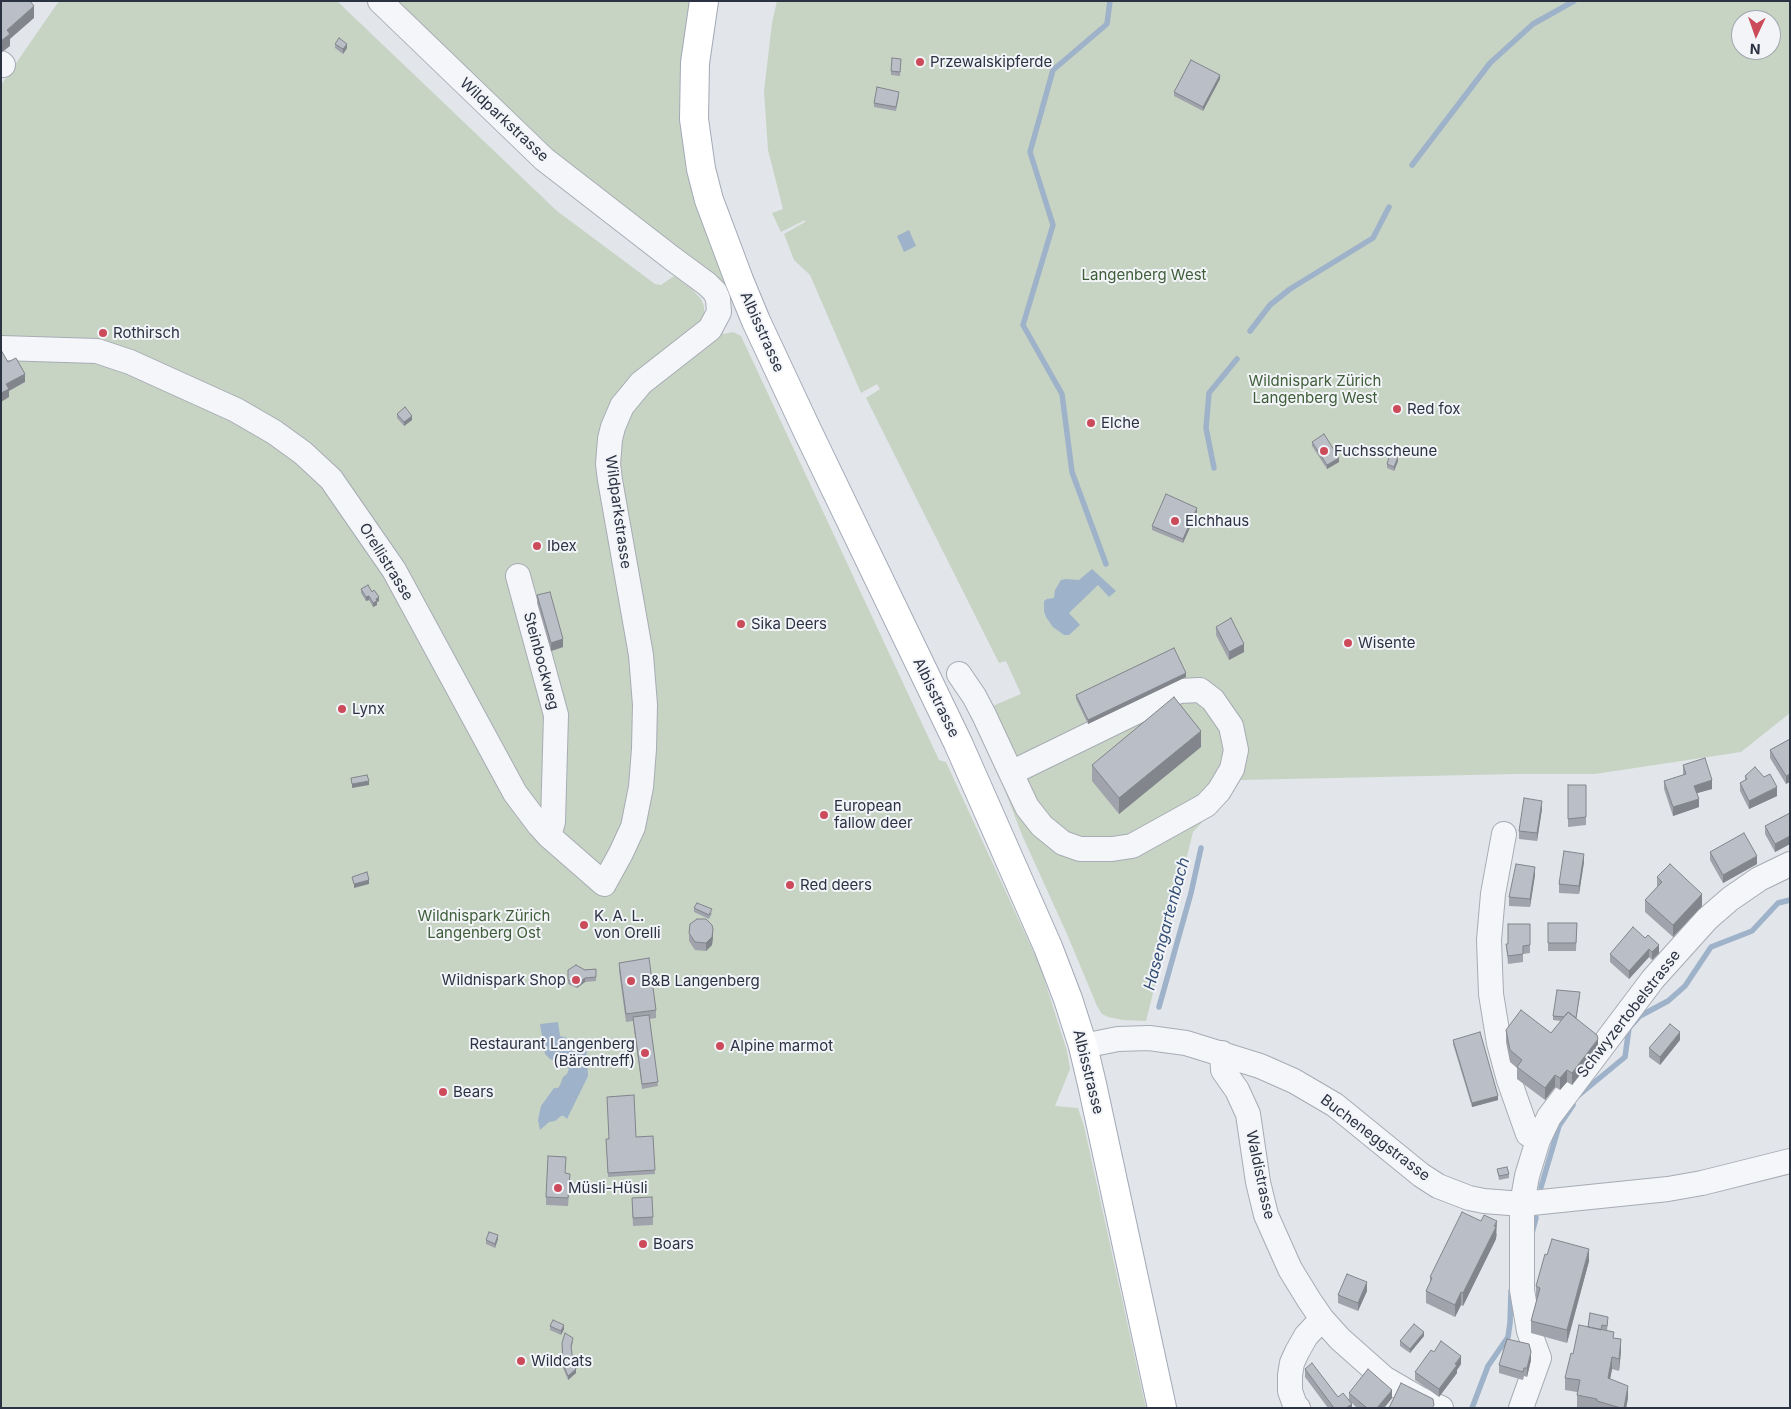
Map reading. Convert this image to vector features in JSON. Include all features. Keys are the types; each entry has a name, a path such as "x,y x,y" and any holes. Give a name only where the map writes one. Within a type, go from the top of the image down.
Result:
{"main road":[{"name":"Albisstrasse","path":"704,1 695,63 694,118 701,169 709,200 756,321 802,421 958,743 1048,947 1068,999 1083,1046 1162,1408"}],"street":[{"name":"Wildparkstrasse","path":"380,1 544,159 707,284 715,292 718,299 719,312 710,328 640,383 622,406 610,439 608,464 610,480 641,655 645,705 641,787 633,827 604,884"},
{"name":"Orellistrasse","path":"1,348 72,352 97,351 130,362 236,410 274,432 303,453 331,479 394,570 515,793 549,836 604,884"},
{"name":"Steinbockweg","path":"518,576 556,715 553,822 549,836"},
{"path":"959,674 974,696 1027,807 1042,826 1063,842 1080,849 1112,849 1132,846 1206,805 1219,791 1232,769 1236,750 1231,726 1213,700 1200,690 1179,691 1011,772"},
{"path":"1504,834 1493,894 1489,940 1491,994 1499,1043 1509,1080 1528,1134 1538,1140"},
{"name":"Schwyzertobelstrasse","path":"1522,1204 1527,1176 1538,1140 1549,1118 1653,979 1701,925 1759,879 1790,864"},
{"name":"Bucheneggstrasse","path":"1083,1046 1118,1039 1149,1038 1186,1043 1222,1053 1278,1073 1327,1100 1421,1175 1438,1186 1484,1202 1522,1204 1668,1189 1702,1183 1790,1161"},
{"name":"Waldistrasse","path":"1222,1053 1223,1070 1237,1090 1248,1114 1258,1182 1266,1215 1290,1268 1322,1319 1340,1339 1384,1378 1420,1399 1441,1408"},
{"path":"1521,1408 1539,1358 1529,1331 1522,1290 1522,1204"},
{"path":"1298,1408 1290,1391 1292,1363 1296,1352 1306,1336 1322,1319"}],"green space":[{"name":"Wildnispark Zürich Langenberg Ost","path":"59,1 337,1 557,211 655,284 661,285 674,276 692,289 701,299 704,306 704,316 702,318 724,334 733,332 741,336 939,760 946,762 1040,966 1067,1051 1070,1069 1055,1106 1078,1108 1084,1126 1146,1408 1,1408 1,85"},
{"path":"391,1 693,1 687,44 730,282 723,287 552,155"},
{"name":"Wildnispark Zürich Langenberg West","path":"777,1 1790,1 1790,713 1741,752 1595,774 1241,780 1193,832 1146,1021 1123,1020 1102,1014 1022,835 977,718 988,708 1021,694 1006,661 999,663 866,398 880,389 877,384 861,393 810,275 794,260 784,234 805,222 805,220 781,232 772,213 783,209 768,150 764,91 772,23"}],"water":[{"path":"909,230 916,246 904,252 897,236"},
{"path":"1092,569 1116,591 1109,597 1098,585 1069,613 1080,625 1069,635 1064,635 1053,627 1046,617 1044,601 1054,598 1055,590 1061,580 1079,580"},
{"path":"558,1022 560,1036 586,1043 588,1076 567,1119 561,1116 555,1121 549,1122 540,1130 538,1120 541,1106 554,1088 558,1088 569,1069 550,1059 545,1054 540,1024"}],"building":[{"path":"1,1 30,1 34,6 7,30 10,34 1,41"},
{"path":"339,38 347,44 343,49 335,44"},
{"path":"892,58 901,59 900,72 891,71"},
{"path":"1191,60 1220,75 1203,107 1174,92"},
{"path":"877,87 899,92 896,107 874,103"},
{"path":"1,350 8,362 16,358 25,374 6,384 9,389 1,393"},
{"path":"405,407 412,416 404,422 397,414"},
{"name":"Fuchsscheune","path":"1324,434 1339,458 1327,465 1312,442"},
{"path":"1390,454 1398,457 1394,467 1387,464"},
{"name":"Elchhaus","path":"1166,494 1197,508 1183,539 1152,526"},
{"path":"368,585 372,592 374,590 379,597 373,603 369,596 366,597 361,589"},
{"path":"550,592 563,639 551,643 537,595"},
{"path":"1231,618 1244,644 1229,652 1216,627"},
{"path":"1174,648 1186,673 1088,720 1076,695"},
{"path":"1174,697 1201,731 1119,798 1092,765"},
{"path":"1790,739 1790,774 1786,776 1770,750"},
{"path":"1705,758 1712,780 1694,786 1699,799 1673,807 1664,781 1686,774 1683,765"},
{"path":"1755,767 1764,777 1770,774 1777,787 1749,801 1740,783 1747,779 1745,776"},
{"path":"367,775 369,781 352,784 351,778"},
{"path":"1568,785 1586,785 1586,817 1568,819"},
{"path":"1524,798 1542,801 1537,833 1519,831"},
{"path":"1790,813 1790,836 1775,844 1765,826"},
{"path":"1744,833 1757,856 1723,875 1710,852"},
{"path":"1564,851 1584,854 1579,886 1559,884"},
{"path":"1516,864 1535,867 1530,899 1509,897"},
{"path":"1670,864 1702,894 1673,925 1645,900 1662,882 1657,877"},
{"path":"367,872 369,880 354,884 352,877"},
{"path":"697,903 712,909 709,915 694,908"},
{"path":"697,919 706,919 712,925 712,937 706,943 695,942 689,933 690,924"},
{"path":"1548,923 1577,923 1576,943 1548,943"},
{"path":"1508,924 1530,924 1530,945 1523,946 1523,954 1508,956 1506,944 1508,944"},
{"path":"1633,927 1645,938 1648,935 1659,945 1652,952 1649,949 1629,971 1610,954"},
{"path":"649,958 656,1010 626,1014 619,963"},
{"path":"576,965 585,970 596,969 596,977 585,978 577,984 568,980 568,970"},
{"path":"1557,990 1580,992 1576,1018 1568,1012 1564,1017 1553,1016"},
{"path":"1521,1010 1551,1033 1568,1012 1597,1035 1598,1039 1572,1073 1567,1070 1560,1078 1555,1075 1545,1088 1517,1067 1522,1060 1510,1050 1506,1030"},
{"path":"649,1015 658,1082 642,1084 633,1017"},
{"path":"1670,1024 1680,1032 1660,1057 1649,1048"},
{"path":"1480,1032 1498,1096 1472,1103 1453,1040"},
{"path":"634,1095 636,1137 653,1136 655,1170 608,1173 606,1139 609,1139 607,1097"},
{"name":"Müsli-Hüsli","path":"548,1156 566,1157 565,1173 570,1174 568,1198 546,1197"},
{"path":"1507,1167 1509,1174 1499,1176 1497,1169"},
{"path":"652,1197 653,1217 633,1218 632,1198"},
{"path":"1462,1212 1481,1221 1484,1215 1497,1221 1494,1226 1496,1227 1463,1293 1461,1292 1455,1305 1426,1291 1432,1278 1430,1277"},
{"path":"489,1232 498,1235 495,1244 486,1240"},
{"path":"1552,1239 1589,1249 1567,1330 1531,1321 1540,1288 1536,1286 1545,1254 1547,1255"},
{"path":"1347,1274 1367,1282 1358,1303 1338,1295"},
{"path":"1590,1313 1608,1317 1607,1326 1602,1325 1601,1330 1588,1327"},
{"path":"553,1320 564,1325 561,1331 550,1326"},
{"path":"1414,1324 1424,1332 1410,1349 1400,1341"},
{"path":"1579,1325 1614,1332 1613,1338 1621,1339 1619,1359 1612,1357 1608,1378 1628,1386 1624,1408 1577,1395 1580,1380 1565,1378 1571,1353 1573,1354"},
{"path":"565,1333 573,1338 571,1346 576,1369 568,1376 563,1364 562,1343"},
{"path":"1507,1339 1529,1344 1531,1352 1527,1368 1524,1368 1523,1372 1499,1365"},
{"path":"1441,1341 1461,1356 1455,1364 1457,1365 1439,1389 1415,1372 1431,1350 1434,1352"},
{"path":"1312,1363 1338,1397 1343,1393 1352,1404 1346,1408 1334,1408 1305,1369"},
{"path":"1368,1369 1392,1390 1377,1408 1367,1408 1349,1393"},
{"path":"1401,1383 1433,1399 1434,1405 1432,1408 1389,1408"}],"waterway":[{"path":"1106,564 1072,472 1062,394 1023,325 1053,225 1030,152 1053,70 1107,24 1110,1"},
{"name":"Hasengartenbach","path":"1412,165 1490,63 1533,24 1574,1"},
{"path":"1250,331 1270,305 1290,289 1373,238 1389,207"},
{"name":"Hasengartenbach","path":"1214,468 1206,428 1209,393 1237,359"},
{"name":"Hasengartenbach","path":"1159,1007 1191,893 1201,848"},
{"path":"1579,1095 1625,1057 1629,1028 1640,1016 1668,1001 1685,986 1711,947 1752,931 1778,903 1790,900"},
{"path":"1541,1187 1559,1126 1573,1105"},
{"path":"1532,1233 1536,1218"},
{"path":"1472,1408 1488,1366 1508,1337 1511,1291"}],"place":[{"name":"Przewalskipferde","path":"920,62"},
{"name":"Rothirsch","path":"103,333"},
{"name":"Red fox","path":"1397,409"},
{"name":"Elche","path":"1091,423"},
{"name":"Fuchsscheune","path":"1324,451"},
{"name":"Elchhaus","path":"1175,521"},
{"name":"Ibex","path":"537,546"},
{"name":"Sika Deers","path":"741,624"},
{"name":"Wisente","path":"1348,643"},
{"name":"Lynx","path":"342,709"},
{"name":"European fallow deer","path":"824,815"},
{"name":"Red deers","path":"790,885"},
{"name":"K. A. L. von Orelli","path":"584,925"},
{"name":"Wildnispark Shop","path":"576,980"},
{"name":"B&B Langenberg","path":"631,981"},
{"name":"Alpine marmot","path":"720,1046"},
{"name":"Restaurant Langenberg (Bärentreff)","path":"645,1053"},
{"name":"Bears","path":"443,1092"},
{"name":"Müsli-Hüsli","path":"558,1188"},
{"name":"Boars","path":"643,1244"},
{"name":"Wildcats","path":"521,1361"}],"park label":[{"name":"Langenberg West","path":"1144,275"}]}
